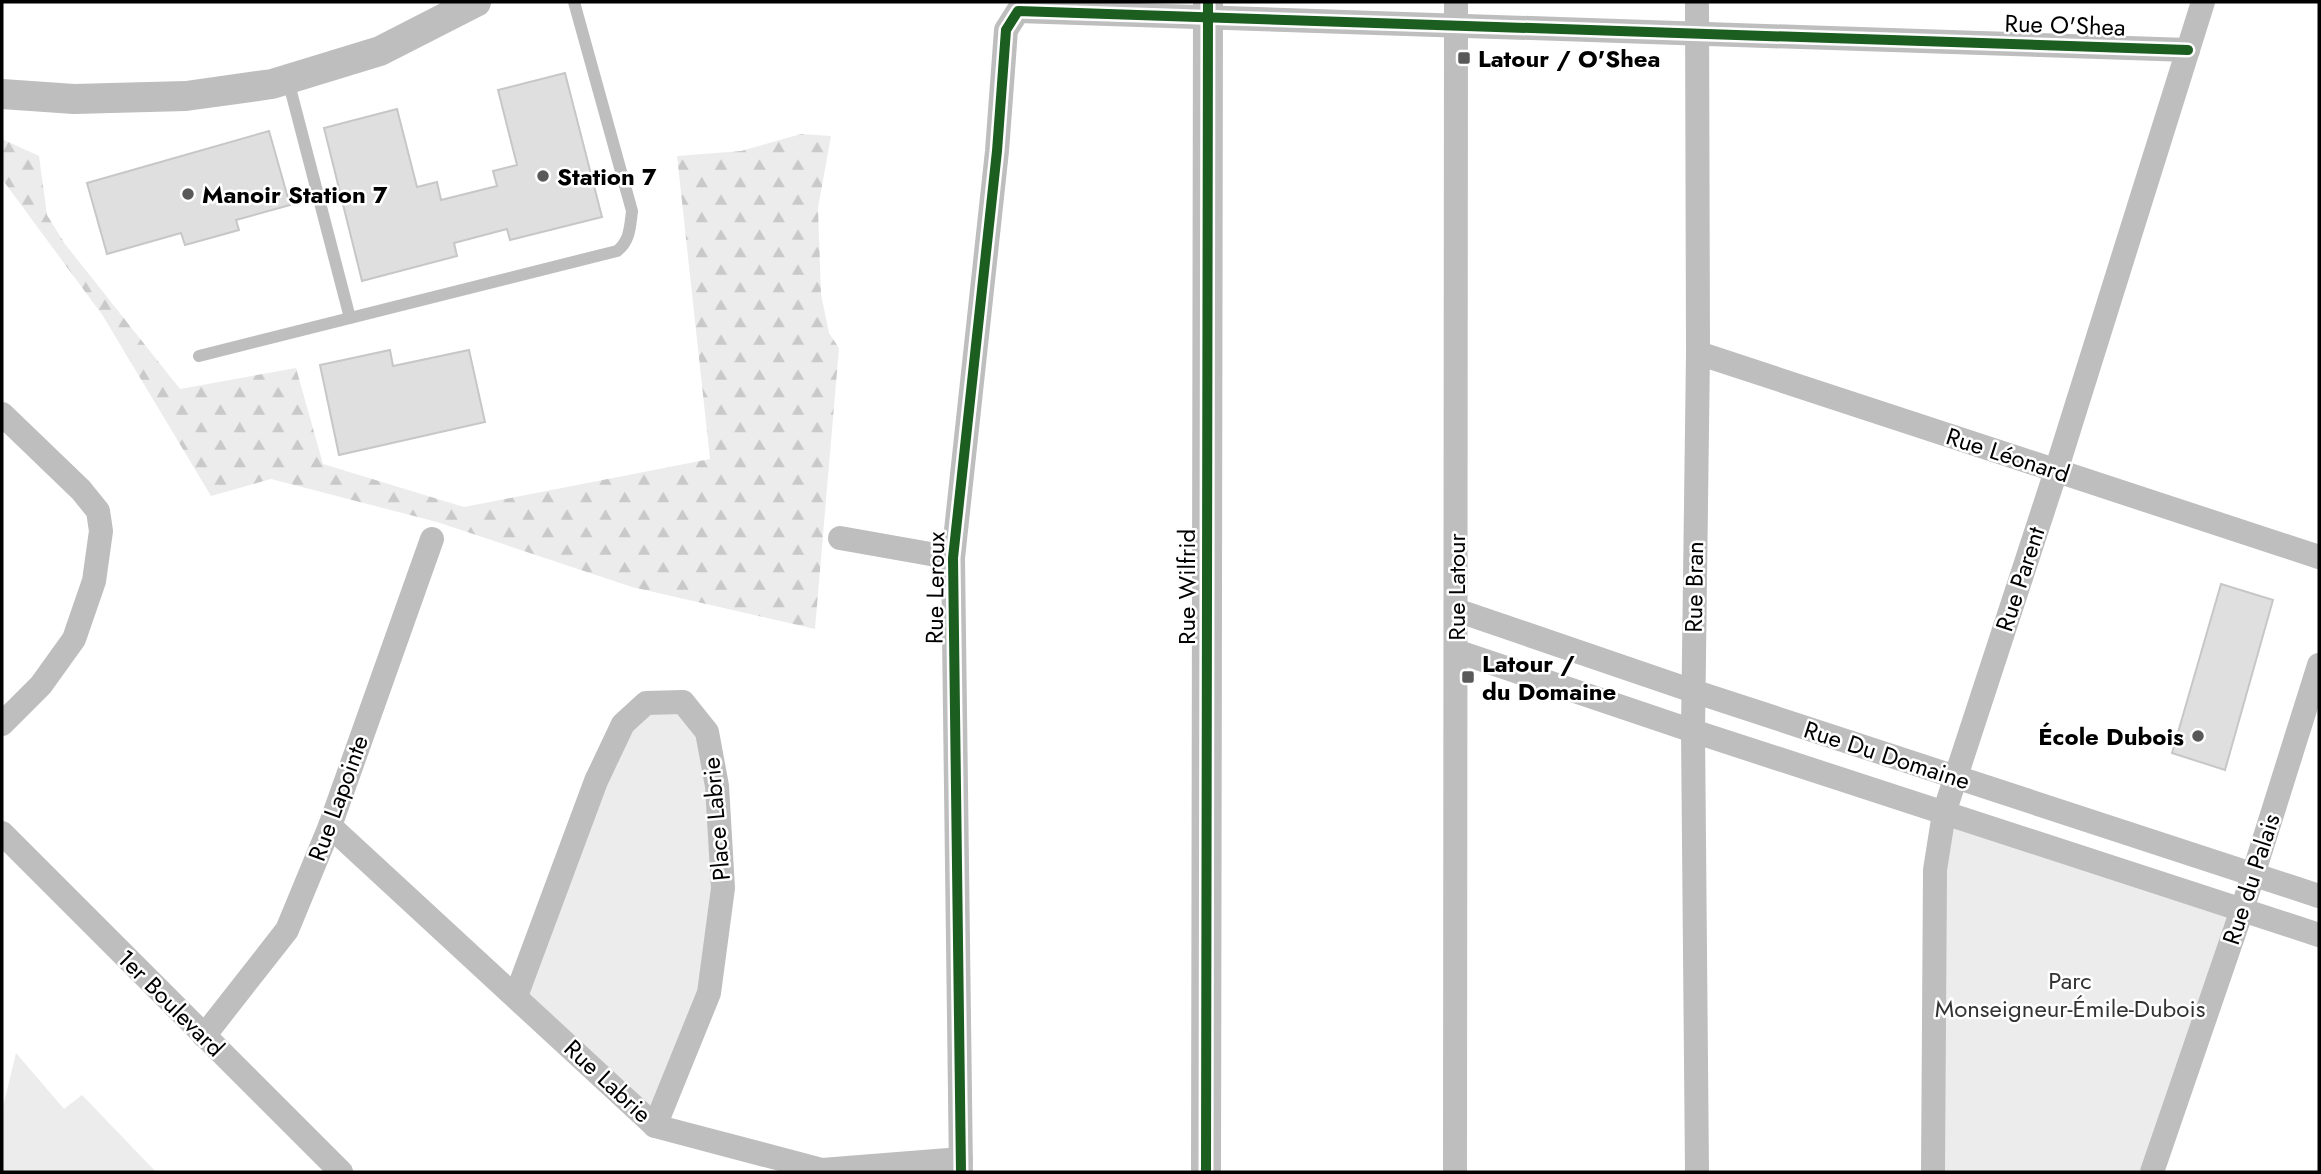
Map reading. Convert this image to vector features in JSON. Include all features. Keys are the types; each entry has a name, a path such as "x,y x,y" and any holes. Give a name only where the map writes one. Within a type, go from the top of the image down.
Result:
{"street":[{"path":"2,94 74,99 186,96 272,84 380,51 476,2"},
{"name":"Rue Bran","path":"1697,2 1698,353 1693,691 1697,1172"},
{"name":"Rue Parent","path":"1933,1172 1935,870 1944,813 2056,471 2203,2"},
{"name":"Rue O'Shea","path":"1018,10 1208,9 1456,13 1697,33 2188,50"},
{"name":"Rue Wilfrid","path":"1206,1172 1208,9"},
{"name":"Rue Leroux","path":"961,1166 953,558 997,151 1006,30 1018,10"},
{"name":"Rue Latour","path":"1455,1172 1456,13"},
{"name":"Rue Léonard","path":"1698,353 2319,557"},
{"path":"2,414 81,489 98,511 101,531 94,580 74,639 41,685 2,724"},
{"path":"840,538 953,558"},
{"name":"Rue Lapointe","path":"204,1036 287,930 330,826 432,539"},
{"name":"Rue Du Domaine","path":"1456,610 1693,691 2319,896"},
{"name":"Rue Du Domaine","path":"1456,651 2319,935"},
{"name":"Rue du Palais","path":"2152,1172 2242,910 2319,665"},
{"name":"Place Labrie","path":"516,996 596,780 623,724 646,703 683,702 707,732 717,786 723,888 709,993 655,1126"},
{"name":"Rue Labrie","path":"330,826 655,1126 822,1170 961,1166"},
{"name":"1er Boulevard","path":"2,833 341,1172"}],"lane":[{"path":"199,356 617,251 625,245 632,211 574,2"},
{"path":"288,80 350,318"}],"green space":[{"path":"801,134 831,136 818,208 821,294 829,333 839,348 815,629 632,587 437,522 271,479 211,496 103,316 2,179 2,139 39,156 47,215 65,244 180,389 296,368 323,464 464,507 710,459 677,156 741,151"},
{"path":"683,702 717,786 709,993 655,1126 516,996 623,724"},
{"name":"Parc Monseigneur-Émile-Dubois","path":"1944,813 2242,910 2144,1172 1943,1172"},
{"path":"16,1053 64,1109 82,1095 156,1172 2,1172 2,1111"}],"building":[{"name":"Station 7","path":"565,73 602,217 510,240 507,229 454,243 457,256 362,281 324,128 397,109 417,187 437,182 441,200 497,186 493,171 517,165 498,90"},
{"name":"Manoir Station 7","path":"269,131 290,205 236,220 239,230 185,245 181,233 107,254 87,183"},
{"path":"390,350 393,366 469,350 485,422 339,455 320,365"},
{"path":"2221,584 2273,600 2225,770 2172,753"}],"cycle path":[{"path":"1206,1172 1208,2"},
{"path":"961,1172 953,558 997,151 1006,30 1018,11 2188,50"}],"place":[{"name":"Latour / O'Shea","path":"1464,58"},
{"name":"Station 7","path":"543,176"},
{"name":"Manoir Station 7","path":"188,194"},
{"name":"Latour / du Domaine","path":"1468,677"},
{"name":"École Dubois","path":"2198,736"}]}
